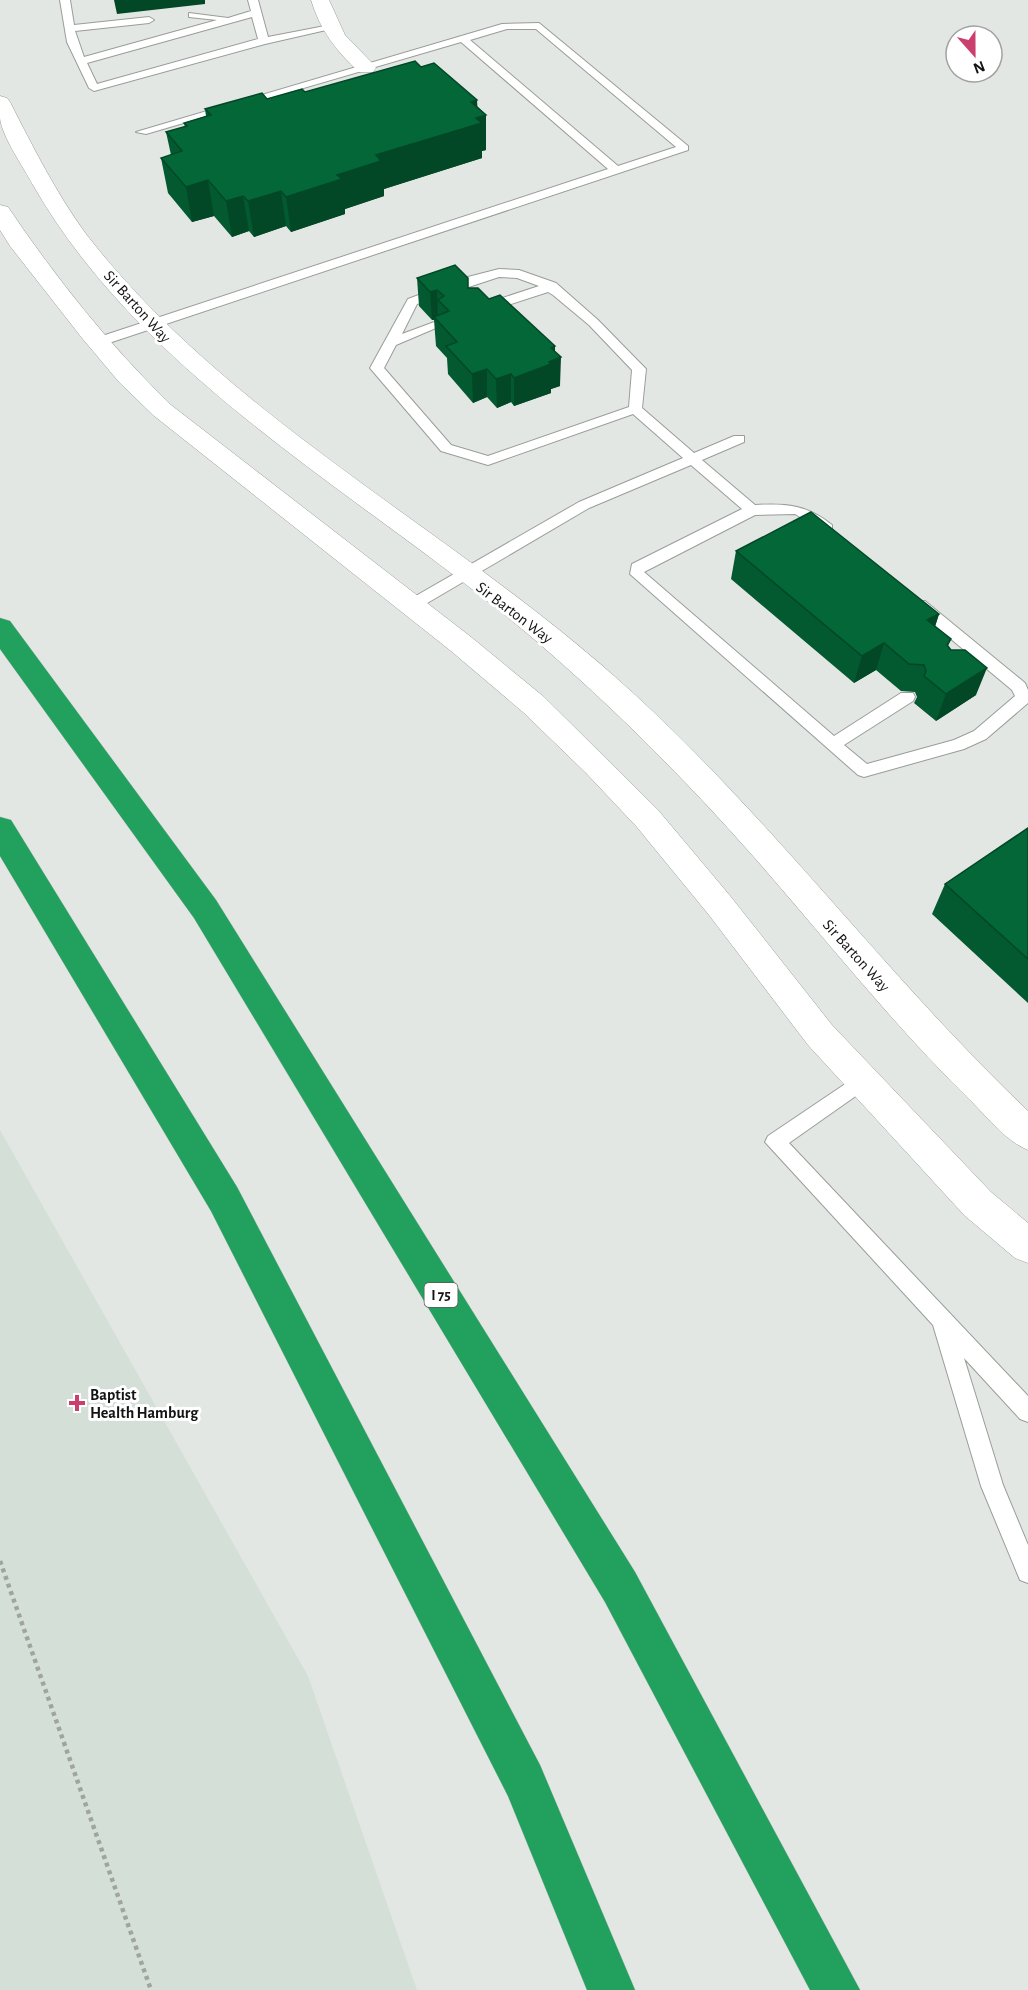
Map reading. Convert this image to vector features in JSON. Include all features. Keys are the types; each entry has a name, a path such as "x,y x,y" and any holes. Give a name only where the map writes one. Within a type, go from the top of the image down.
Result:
{"highway":[{"name":"I 75","path":"0,628 205,909 620,1587 837,1990"},
{"path":"0,829 224,1199 524,1781 611,1990"}],"main road":[{"path":"320,0 338,43 366,68"},
{"name":"Sir Barton Way","path":"3,113 67,222 90,253 154,323 208,375 286,439 539,629 596,676 672,748 924,1030 1028,1134"},
{"path":"0,212 21,246 98,342 162,410 215,454 412,605 534,705 611,780 647,818 820,1035 978,1204 1028,1246"}],"lane":[{"path":"66,0 72,42 94,88 264,41 330,28"},
{"path":"253,0 264,41"},
{"path":"81,61 256,13"},
{"path":"193,15 233,19"},
{"path":"70,30 149,20"},
{"path":"98,342 684,148 539,26 506,26 142,132"},
{"path":"463,39 616,170"},
{"path":"499,273 515,274 552,286 572,301 639,369 635,409 488,461 446,448 377,368 412,302 499,273"},
{"path":"474,312 552,286"},
{"path":"391,342 437,326"},
{"path":"635,409 689,458 752,510"},
{"path":"412,605 575,510 689,458 739,439"},
{"path":"842,541 807,511 796,507 752,510 637,568 638,574 864,771 958,745 980,735 1023,698 1018,687 972,656 905,593"},
{"path":"833,744 907,697"},
{"path":"862,1080 774,1142 1028,1411"},
{"path":"941,1319 992,1486 1028,1572"}],"path":[{"path":"0,1562 151,1990"}],"shaded area":[{"name":"Baptist Health Hamburg","path":"0,1130 308,1676 417,1990 0,1990"}],"building":[{"path":"415,61 421,67 434,63 477,100 471,102 486,115 476,118 482,123 376,155 381,161 337,175 342,179 286,197 281,191 248,201 243,196 226,201 208,180 186,187 161,158 182,151 166,132 187,126 184,123 211,115 205,109 262,93 267,99 302,89 305,92"},
{"path":"455,265 468,278 468,288 478,288 489,299 500,295 555,346 551,348 561,357 549,362 551,364 514,378 511,374 496,379 487,369 472,374 446,346 457,342 434,317 449,311 438,300 444,296 437,290 430,292 417,278"},
{"path":"811,512 939,614 927,620 951,639 947,645 951,650 965,650 987,668 946,694 924,676 926,671 924,665 909,664 884,643 862,656 736,551"},
{"path":"1028,828 1028,959 945,884"}],"place":[{"name":"Baptist Health Hamburg","path":"77,1403"}]}
